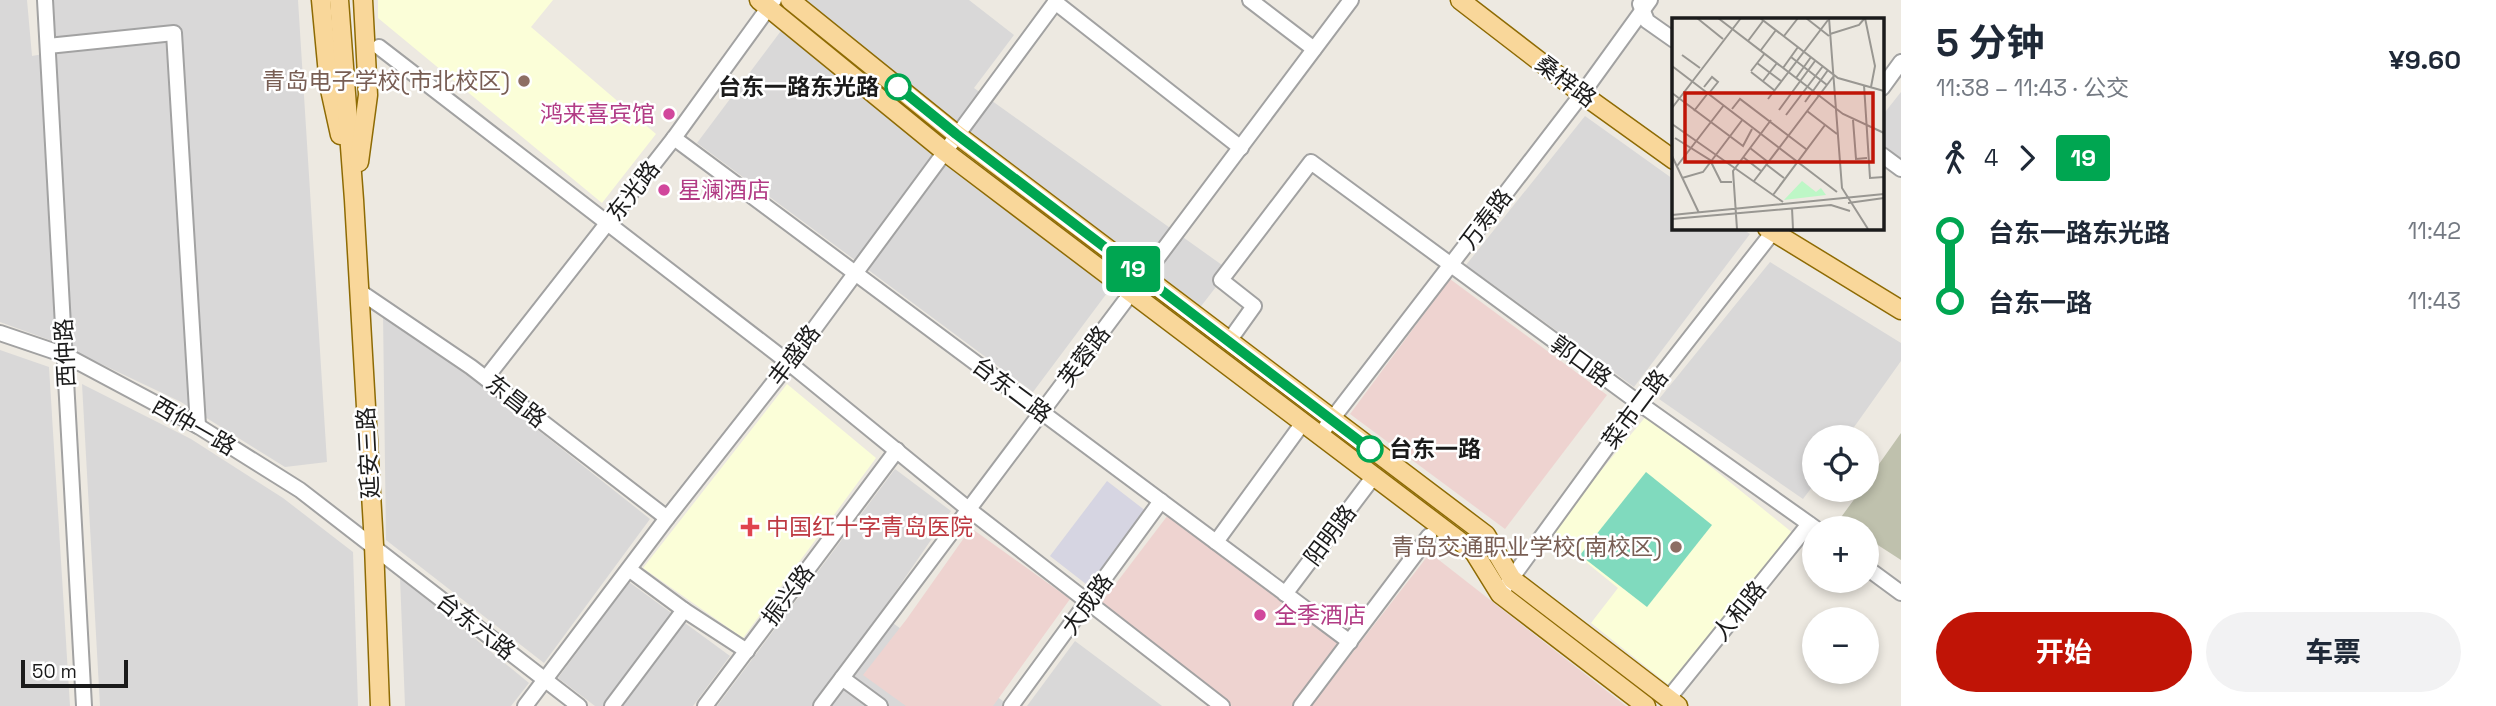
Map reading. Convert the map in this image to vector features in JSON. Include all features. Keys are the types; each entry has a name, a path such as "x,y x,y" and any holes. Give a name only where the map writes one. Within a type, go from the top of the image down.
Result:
{"main road":[{"name":"延安三路","path":"321,0 330,85 354,200"},
{"name":"延安三路","path":"339,0 354,200 374,545 380,706"},
{"name":"延安三路","path":"354,200 368,95 363,0"},
{"path":"790,0 956,134 1486,536 1512,579 1673,702"},
{"name":"桑梓路","path":"1460,0 1582,94 1672,159"},
{"path":"767,3 944,151 1474,552 1500,594 1646,706"},
{"path":"1772,229 1901,310"}],"street":[{"name":"西仲路","path":"45,0 84,706"},
{"path":"1250,0 1314,49"},
{"name":"芙蓉路","path":"821,706 1351,0"},
{"path":"1056,1 1241,148"},
{"name":"丰盛路","path":"526,706 667,518 789,363 1056,1"},
{"name":"东光路","path":"486,378 674,138 767,3"},
{"path":"1644,3 1647,21 1672,39"},
{"name":"万寿路","path":"1319,436 1582,94 1644,3"},
{"path":"48,46 174,33 198,426"},
{"path":"379,47 789,363 968,508 1222,706"},
{"path":"1884,85 1901,62"},
{"name":"台东二路","path":"674,138 855,273 1037,418 1161,501 1350,642"},
{"path":"1884,156 1901,169"},
{"name":"郭口路","path":"1229,341 1254,306 1221,280 1311,162 1802,519"},
{"name":"菜市二路","path":"1500,594 1639,403 1772,229"},
{"name":"东昌路","path":"359,291 486,378 667,518"},
{"name":"西仲一路","path":"0,333 65,355 198,426 300,489 374,545"},
{"path":"1216,542 1302,424"},
{"name":"振兴路","path":"705,706 897,450"},
{"name":"阳明路","path":"1285,594 1374,476"},
{"name":"大成路","path":"1011,706 1161,501"},
{"path":"1301,706 1429,536"},
{"name":"人和路","path":"1673,702 1802,539"},
{"name":"台东六路","path":"374,545 579,706"},
{"path":"629,569 684,610 747,651"},
{"path":"1879,577 1901,593"},
{"path":"612,706 684,610"},
{"path":"842,678 880,706"}],"shaded area":[{"path":"0,0 27,0 32,56 55,52 52,0 298,0 327,462 285,467 181,402 55,342 0,322"},
{"name":"青岛电子学校(市北校区)","path":"378,0 553,0 531,27 656,134 602,203 378,18"},
{"path":"804,0 969,0 1014,35 974,88 1229,270 1185,327 1119,277 1033,392 697,143"},
{"path":"1901,92 1901,165 1884,152 1884,113"},
{"path":"1585,116 1672,178 1672,229 1742,229 1750,234 1634,387 1466,265"},
{"path":"1770,262 1901,343 1901,361 1856,425 1802,425 1802,498 1659,399"},
{"path":"1450,279 1607,395 1505,529 1350,414"},
{"path":"383,313 430,350 470,376 650,519 544,663 386,540"},
{"path":"0,350 49,367 70,706 0,706"},
{"path":"82,384 191,439 283,498 353,552 358,706 100,706"},
{"name":"中国红十字青岛医院","path":"787,384 876,458 743,638 643,568"},
{"name":"青岛交通职业学校(南校区)","path":"1647,415 1794,534 1669,685 1591,623 1618,588 1551,531"},
{"path":"1901,433 1901,560 1879,546 1879,516 1842,516 1852,502 1879,502 1879,464"},
{"path":"895,469 951,511 880,614 1010,706 717,706"},
{"path":"1107,481 1151,515 1095,591 1050,556"},
{"path":"1168,515 1338,643 1293,706 1232,706 1101,603"},
{"path":"971,528 1070,599 993,706 906,706 863,675"},
{"path":"1430,553 1626,706 1311,706"},
{"path":"400,577 529,683 511,706 405,706"},
{"path":"629,582 730,656 693,706 595,706 558,678"},
{"path":"1075,641 1162,706 1027,706"}],"green space":[{"path":"1646,472 1712,525 1647,607 1580,555"}],"bus line":[{"name":"19","path":"898,87 1370,449"}],"place":[{"name":"青岛电子学校(市北校区)","path":"524,81"},
{"name":"台东一路东光路","path":"898,87"},
{"name":"鸿来喜宾馆","path":"669,114"},
{"name":"星澜酒店","path":"664,190"},
{"name":"台东一路","path":"1370,449"},
{"name":"中国红十字青岛医院","path":"750,527"},
{"name":"青岛交通职业学校(南校区)","path":"1676,547"},
{"name":"全季酒店","path":"1260,615"}]}
